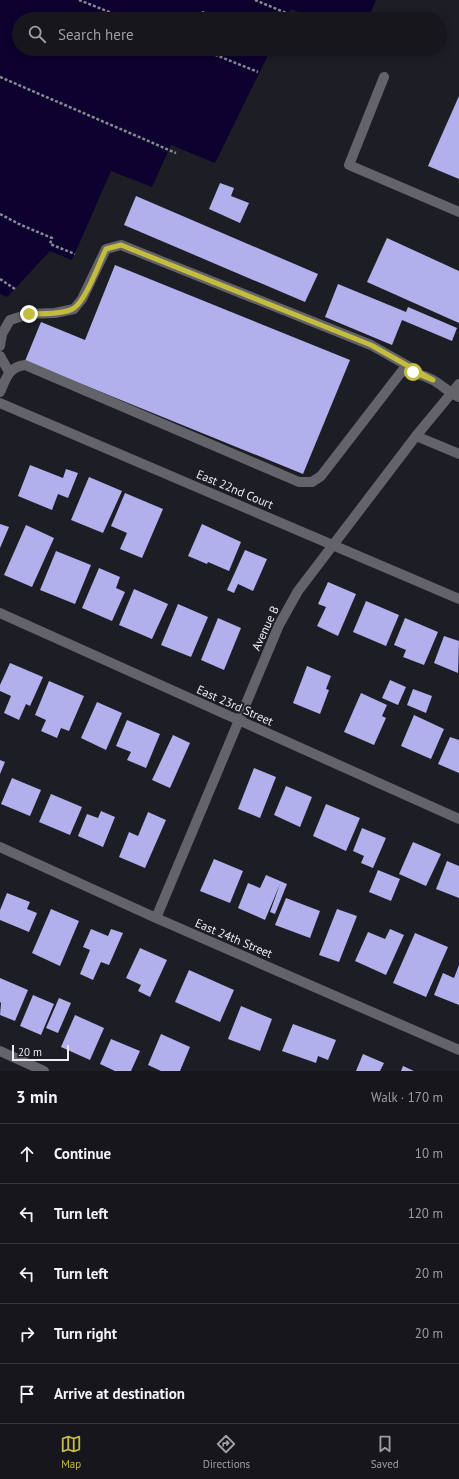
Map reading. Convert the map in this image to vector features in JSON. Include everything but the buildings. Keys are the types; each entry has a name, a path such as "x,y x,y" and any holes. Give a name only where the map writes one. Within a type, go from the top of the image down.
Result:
{"street":[{"path":"384,78 349,165 459,212"},
{"path":"0,346 2,334 10,320 29,314 55,313 74,309 82,299 106,249 121,245 371,345 433,380 455,395"},
{"path":"0,356 9,372"},
{"path":"0,392 9,372 18,366 25,365 299,482 312,482 321,476 402,371 413,372 433,380"},
{"name":"Avenue B","path":"156,918 279,625 298,591 416,436 455,395 459,384"},
{"name":"East 22nd Court","path":"0,403 459,599"},
{"path":"416,436 459,454"},
{"name":"East 23rd Street","path":"0,613 459,819"},
{"name":"East 24th Street","path":"0,847 156,918 459,1050"},
{"path":"0,1051 44,1071"}],"path":[{"path":"79,0 109,12"},
{"path":"255,0 284,12"},
{"path":"219,56 258,72"},
{"path":"0,76 176,153"},
{"path":"0,214 52,238 50,244 75,254"},
{"path":"0,279 15,289"}],"shaded area":[{"path":"0,0 376,0 371,12 298,12 291,9 290,12 12,12 12,56 268,56 215,163 171,145 152,187 111,171 72,260 50,251 7,297 0,294"}],"route":[{"path":"29,314 55,313 74,309 82,299 106,249 121,245 371,345 433,380 413,372"}]}
